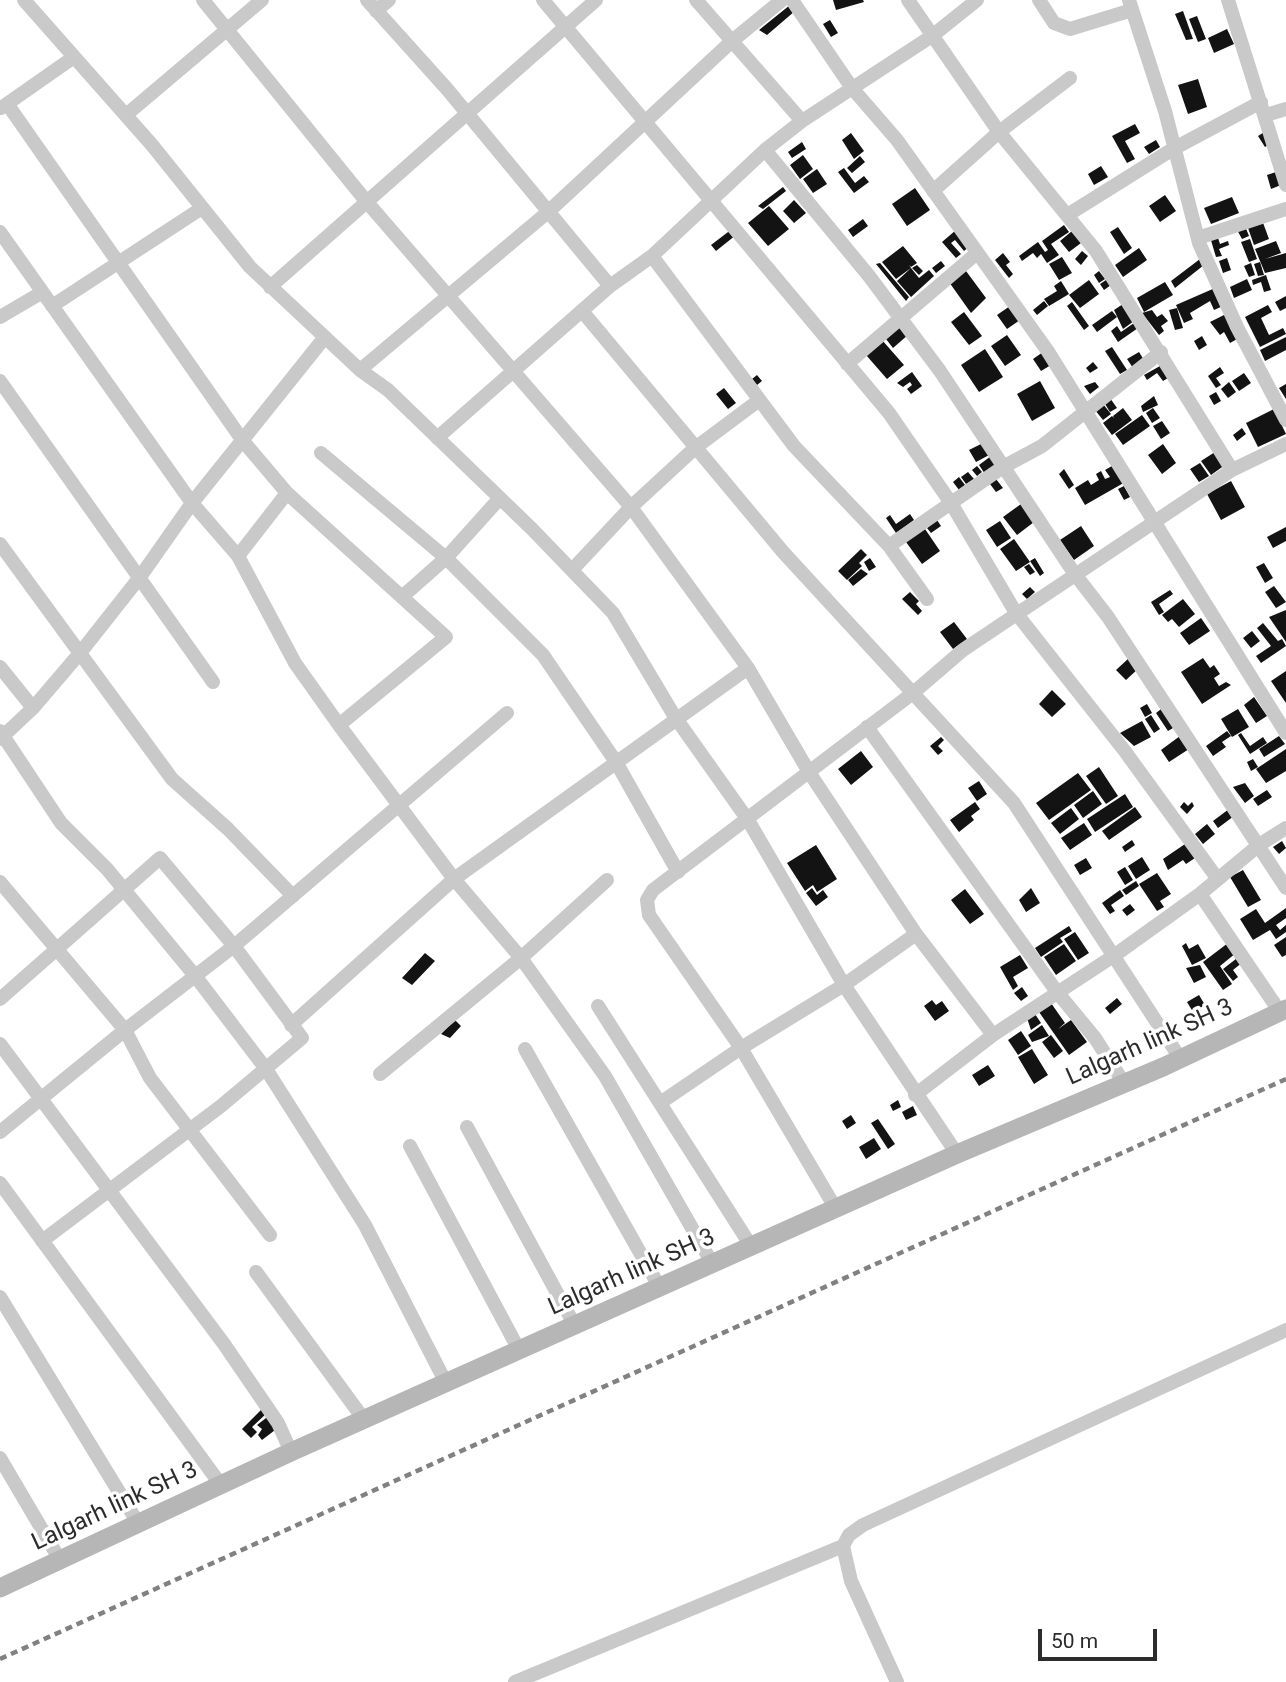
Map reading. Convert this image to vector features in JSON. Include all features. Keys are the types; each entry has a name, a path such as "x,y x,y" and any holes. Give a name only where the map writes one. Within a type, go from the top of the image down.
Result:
{"street":[{"path":"24,0 126,115 270,287 360,370 388,390 500,498 613,613 675,717 748,820 844,985 957,1154"},
{"path":"203,0 366,201 449,294 511,372 601,470 631,507 748,668 809,772 916,934 993,1035"},
{"path":"126,115 262,0"},
{"path":"389,0 372,6 468,115 610,286"},
{"path":"543,0 711,202 783,283 846,364 889,413 951,503 1016,613 1124,750 1217,878"},
{"path":"270,287 596,0"},
{"path":"696,0 802,121"},
{"path":"360,370 548,212 732,41 782,0"},
{"path":"792,0 852,88 897,140 1047,350 1286,733"},
{"path":"908,0 999,132 1069,214 1161,352 1232,470"},
{"path":"437,438 610,286 652,256 765,150 802,121 932,36 977,0"},
{"path":"1039,0 1054,23 1070,29 1131,5 1165,111 1198,238 1237,327 1286,420"},
{"path":"1228,0 1286,185"},
{"path":"74,57 4,107 243,441 287,493 446,637 339,725"},
{"path":"933,191 999,132 1070,78"},
{"path":"1069,214 1173,149 1264,109 1286,109"},
{"path":"765,150 901,319 1074,573 1108,617 1286,888"},
{"path":"52,306 202,208"},
{"path":"1198,238 1286,209"},
{"path":"0,232 192,503 238,556 295,663 339,725 454,879 521,958 605,1076 712,1263"},
{"path":"846,364 978,253"},
{"path":"652,256 794,446 889,546 927,599"},
{"path":"0,317 41,293"},
{"path":"582,311 783,552 1014,803 1180,1058"},
{"path":"325,337 192,503 140,578 80,653 33,708 1,735 61,823 125,892 196,977 266,1069 365,1225 446,1383"},
{"path":"889,546 1003,467 1042,446 1084,410 1161,352"},
{"path":"0,381 213,682"},
{"path":"572,570 631,507 695,448 758,401"},
{"path":"836,1209 741,1048 649,915 647,900 653,890 913,693 963,650 1074,573 1232,470 1286,444"},
{"path":"321,453 446,558 543,655 616,762 678,872"},
{"path":"238,556 287,493"},
{"path":"403,596 446,558 500,498"},
{"path":"0,544 172,779 228,829 293,897"},
{"path":"0,667 33,708"},
{"path":"291,1025 454,879 675,717 748,668"},
{"path":"0,1132 234,946 507,713"},
{"path":"867,727 1057,992 1095,1038 1124,1083"},
{"path":"915,1094 993,1035 1115,955 1200,894 1259,845 1286,828"},
{"path":"0,999 125,892 160,858 234,946 302,1038 190,1130 42,1241"},
{"path":"380,1074 521,958 607,880"},
{"path":"0,882 125,1030 150,1078 270,1235"},
{"path":"1200,894 1283,1010"},
{"path":"660,1103 741,1048 844,985 916,934"},
{"path":"598,1006 751,1246"},
{"name":"Lalgarh link SH 3","path":"0,1588 291,1452 1283,1010"},
{"path":"0,1044 224,1344 278,1423 291,1452"},
{"path":"525,1049 660,1288"},
{"path":"467,1127 575,1326"},
{"path":"410,1146 519,1350"},
{"path":"0,1184 221,1485"},
{"path":"256,1272 365,1421"},
{"path":"0,1297 138,1523"},
{"path":"515,1682 843,1546 849,1535 863,1525 1286,1330"},
{"path":"0,1458 60,1560"},
{"path":"843,1546 851,1581 893,1680"}],"building":[{"path":"833,0 863,0 864,2 836,10"},
{"path":"790,5 795,11 767,35 759,30"},
{"path":"1183,11 1193,39 1186,40 1175,14"},
{"path":"1197,16 1206,39 1198,42 1189,19"},
{"path":"830,20 838,33 831,37 823,24"},
{"path":"1227,29 1234,44 1214,53 1208,38"},
{"path":"1198,79 1207,107 1188,114 1178,85"},
{"path":"1135,124 1140,133 1125,141 1135,159 1127,163 1112,136"},
{"path":"1266,131 1270,144 1265,147 1258,136"},
{"path":"851,133 864,151 854,159 842,140"},
{"path":"1156,140 1160,147 1149,154 1144,147"},
{"path":"802,142 806,149 792,158 788,152"},
{"path":"803,155 813,169 800,179 790,165"},
{"path":"860,156 865,162 852,173 847,168"},
{"path":"1101,166 1108,177 1094,185 1088,174"},
{"path":"844,168 855,183 864,176 869,182 854,193 838,172"},
{"path":"817,169 827,184 813,193 803,179"},
{"path":"1276,172 1281,185 1271,189 1267,175"},
{"path":"783,187 786,191 763,209 758,206"},
{"path":"915,188 930,210 907,226 892,204"},
{"path":"1165,195 1176,211 1160,222 1149,206"},
{"path":"1232,197 1239,213 1211,224 1204,208"},
{"path":"794,200 806,213 794,223 783,211"},
{"path":"769,206 789,229 768,246 748,223"},
{"path":"863,219 868,226 853,237 848,230"},
{"path":"1262,220 1269,239 1254,245 1247,225"},
{"path":"1064,225 1069,232 1051,244 1059,255 1047,263 1041,254 1037,258 1033,253 1022,261 1019,256 1038,242 1045,252 1048,250 1042,241"},
{"path":"1245,226 1249,236 1242,239 1236,228"},
{"path":"1118,227 1132,248 1124,254 1110,232"},
{"path":"732,229 736,235 716,251 711,245"},
{"path":"956,230 971,245 964,251 955,240 951,243 961,254 956,258 942,242"},
{"path":"1072,231 1081,243 1069,252 1060,241"},
{"path":"1217,235 1220,244 1228,241 1229,245 1219,249 1222,256 1216,257 1210,237"},
{"path":"1250,239 1257,259 1249,262 1241,242"},
{"path":"1276,241 1281,253 1265,259 1286,253 1286,268 1265,273 1255,249"},
{"path":"903,246 917,263 911,267 909,265 911,268 896,279 882,262"},
{"path":"1139,248 1147,260 1123,277 1115,265"},
{"path":"1082,251 1088,256 1081,265 1075,259"},
{"path":"1003,253 1010,262 1006,265 1013,274 1009,278 995,260"},
{"path":"1062,257 1072,273 1059,280 1049,264"},
{"path":"1227,258 1231,270 1223,273 1219,261"},
{"path":"1200,259 1204,265 1175,288 1171,281"},
{"path":"941,261 945,266 936,273 932,268"},
{"path":"1260,262 1264,275 1258,276 1254,264"},
{"path":"880,263 909,297 906,301 876,264"},
{"path":"1251,263 1255,275 1249,277 1244,266"},
{"path":"917,265 923,271 919,275 912,268"},
{"path":"911,268 919,278 929,270 934,276 911,297 897,281"},
{"path":"966,271 986,298 971,313 949,282"},
{"path":"1099,271 1105,279 1099,283 1094,275"},
{"path":"1266,275 1271,290 1264,292 1261,282 1253,285 1252,280"},
{"path":"1247,279 1252,290 1234,298 1230,287"},
{"path":"1089,280 1099,294 1080,308 1069,295"},
{"path":"1106,280 1111,285 1104,290 1100,284"},
{"path":"1061,281 1069,294 1049,306 1044,299 1057,291 1054,286"},
{"path":"1165,282 1173,295 1144,312 1137,298"},
{"path":"1215,288 1223,306 1214,310 1210,301 1190,313 1193,319 1184,323 1176,305"},
{"path":"1286,296 1286,308 1280,311 1275,302"},
{"path":"1044,301 1048,306 1037,315 1033,310"},
{"path":"1072,302 1089,326 1084,330 1067,306"},
{"path":"1123,304 1134,321 1123,329 1114,310"},
{"path":"1268,305 1272,312 1261,318 1269,335 1283,328 1286,334 1260,347 1245,317"},
{"path":"1010,306 1020,320 1007,329 997,315"},
{"path":"1177,308 1183,328 1175,330 1169,310"},
{"path":"1152,310 1157,317 1162,314 1168,321 1161,326 1164,331 1159,335 1142,313"},
{"path":"1112,311 1117,317 1097,332 1092,325"},
{"path":"964,312 982,336 969,345 951,322"},
{"path":"1226,314 1239,338 1230,343 1224,332 1220,335 1210,322"},
{"path":"1134,323 1138,328 1118,342 1111,331 1117,326 1121,332"},
{"path":"902,325 909,334 893,348 886,339"},
{"path":"1007,335 1021,355 1005,366 991,346"},
{"path":"1202,336 1207,345 1199,350 1194,341"},
{"path":"1286,337 1286,350 1265,361 1260,350"},
{"path":"882,340 904,365 887,379 866,355"},
{"path":"1112,347 1127,370 1120,374 1105,351"},
{"path":"985,349 1003,377 979,392 961,365"},
{"path":"1043,352 1051,365 1041,371 1033,359"},
{"path":"1139,352 1144,360 1133,368 1127,359"},
{"path":"1093,362 1098,368 1090,373 1086,368"},
{"path":"1160,366 1168,378 1163,381 1157,373 1147,380 1144,375"},
{"path":"1220,367 1224,373 1216,378 1221,385 1216,388 1208,376"},
{"path":"912,372 922,386 911,394 907,389 912,385 910,382 903,387 897,383"},
{"path":"1244,373 1251,383 1239,391 1232,381"},
{"path":"757,375 762,381 757,385 752,379"},
{"path":"1040,381 1055,408 1032,421 1017,394"},
{"path":"1095,382 1099,387 1090,394 1084,386"},
{"path":"1229,382 1236,392 1228,398 1221,389"},
{"path":"1286,384 1286,399 1279,388"},
{"path":"724,388 736,403 728,409 716,394"},
{"path":"1216,392 1221,401 1214,405 1209,396"},
{"path":"1154,396 1158,405 1143,412 1141,406"},
{"path":"1110,398 1117,408 1110,412 1105,404"},
{"path":"1103,404 1111,414 1103,420 1095,410"},
{"path":"1123,408 1132,420 1112,435 1103,423 1112,416 1114,418"},
{"path":"1153,408 1160,418 1152,423 1146,413"},
{"path":"1274,409 1286,434 1258,447 1246,423"},
{"path":"1142,415 1150,426 1123,445 1115,434"},
{"path":"1162,421 1170,433 1161,439 1153,426"},
{"path":"1242,428 1246,434 1237,441 1233,435"},
{"path":"985,442 991,454 976,462 969,450"},
{"path":"1163,444 1176,463 1162,474 1148,455"},
{"path":"1215,452 1225,465 1211,475 1201,461"},
{"path":"991,456 997,465 985,474 979,465"},
{"path":"1117,463 1127,481 1085,505 1075,488 1088,480 1091,485 1099,480 1096,474 1101,471 1105,479 1110,477 1105,470"},
{"path":"1200,463 1209,476 1199,482 1190,469"},
{"path":"977,466 982,472 977,476 972,470"},
{"path":"1064,469 1074,485 1069,489 1059,474"},
{"path":"968,472 974,479 966,484 961,477"},
{"path":"959,477 965,485 959,490 953,482"},
{"path":"996,479 1003,488 996,492 990,484"},
{"path":"1231,481 1245,507 1221,520 1207,494"},
{"path":"1124,486 1130,497 1124,500 1118,489"},
{"path":"1021,504 1034,522 1017,535 1003,517"},
{"path":"910,514 914,520 896,533 886,518 890,515 896,524"},
{"path":"937,520 941,526 931,533 927,528"},
{"path":"1000,521 1011,538 997,547 986,530"},
{"path":"1081,526 1094,546 1074,560 1060,540"},
{"path":"1286,527 1286,541 1273,548 1267,537"},
{"path":"925,529 940,551 922,564 906,542"},
{"path":"1014,539 1030,562 1016,571 1000,549"},
{"path":"861,549 867,555 859,563 862,566 847,580 838,571"},
{"path":"870,558 876,567 869,571 864,562"},
{"path":"1035,558 1044,573 1040,576 1030,561"},
{"path":"1264,563 1273,578 1265,583 1256,567"},
{"path":"1029,564 1035,572 1030,575 1024,567"},
{"path":"861,569 868,574 853,586 848,580"},
{"path":"1274,586 1286,602 1276,608 1265,592"},
{"path":"1030,587 1035,592 1027,599 1022,594"},
{"path":"1170,590 1173,594 1159,604 1164,612 1159,615 1151,602"},
{"path":"910,592 919,601 916,604 922,611 918,615 902,599"},
{"path":"1183,599 1195,614 1179,627 1172,619 1168,622 1162,615"},
{"path":"1286,610 1286,642 1269,617"},
{"path":"1201,618 1210,631 1189,645 1180,633"},
{"path":"954,622 967,639 953,649 940,632"},
{"path":"1263,623 1278,641 1282,639 1286,646 1261,663 1256,656 1271,646 1257,628"},
{"path":"1252,631 1260,641 1251,648 1243,638"},
{"path":"1129,658 1139,668 1126,680 1116,670"},
{"path":"1203,658 1210,668 1214,665 1220,674 1214,678 1219,686 1226,682 1231,685 1202,704 1181,672"},
{"path":"1286,671 1286,703 1271,681"},
{"path":"1052,690 1066,704 1052,717 1039,704"},
{"path":"1254,697 1267,716 1256,723 1244,705"},
{"path":"1147,704 1152,713 1145,717 1140,708"},
{"path":"1165,706 1178,725 1168,731 1156,713"},
{"path":"1238,709 1249,727 1232,737 1221,719"},
{"path":"1151,715 1160,729 1154,733 1145,719"},
{"path":"1142,721 1151,737 1134,746 1120,733"},
{"path":"1227,731 1231,736 1222,742 1226,747 1213,756 1206,746"},
{"path":"1241,733 1250,746 1263,737 1267,743 1250,754 1238,735"},
{"path":"1180,736 1189,749 1169,762 1161,750"},
{"path":"1279,736 1285,744 1264,757 1259,749"},
{"path":"941,737 944,740 938,746 943,751 938,755 930,746"},
{"path":"1286,749 1286,771 1266,783 1256,769"},
{"path":"861,751 873,767 851,785 838,769"},
{"path":"1253,759 1258,767 1251,771 1247,762"},
{"path":"1099,767 1118,796 1106,804 1086,776"},
{"path":"1078,773 1091,790 1049,820 1036,803"},
{"path":"979,781 987,794 977,801 968,788"},
{"path":"1245,783 1254,796 1245,803 1233,787"},
{"path":"1267,790 1272,797 1258,806 1253,799"},
{"path":"1093,791 1102,804 1083,818 1074,805"},
{"path":"1125,794 1133,807 1095,832 1087,819"},
{"path":"975,802 980,809 971,816 974,820 959,832 950,820"},
{"path":"1184,802 1188,806 1192,802 1194,806 1187,814 1180,807"},
{"path":"1135,807 1142,817 1109,840 1102,831"},
{"path":"1071,808 1079,819 1060,834 1051,823"},
{"path":"1229,809 1234,816 1218,828 1213,821"},
{"path":"1084,823 1092,835 1070,850 1061,838"},
{"path":"1207,824 1215,834 1203,844 1195,834"},
{"path":"1132,840 1135,845 1125,852 1122,847"},
{"path":"1282,841 1286,848 1279,854 1273,847"},
{"path":"1185,844 1195,858 1186,864 1183,860 1168,870 1163,859"},
{"path":"816,845 837,879 817,892 813,885 805,891 787,863"},
{"path":"1142,857 1150,870 1136,879 1128,866"},
{"path":"1086,858 1092,868 1080,875 1074,865"},
{"path":"1125,867 1133,880 1125,885 1117,872"},
{"path":"1243,870 1261,900 1248,907 1230,877"},
{"path":"1157,873 1171,894 1160,901 1164,907 1157,911 1139,884"},
{"path":"1136,881 1139,886 1126,895 1122,890"},
{"path":"812,888 817,895 823,890 828,897 816,906 806,893"},
{"path":"1031,888 1040,903 1026,912 1019,900"},
{"path":"965,889 984,914 970,924 951,900"},
{"path":"1120,890 1124,896 1111,905 1115,911 1110,914 1102,903"},
{"path":"1130,904 1135,910 1127,916 1122,910"},
{"path":"1286,908 1286,918 1276,925 1280,930 1286,925 1286,932 1276,939 1270,930 1253,940 1240,919 1256,909 1265,923"},
{"path":"1069,926 1072,931 1060,938 1063,942 1041,957 1035,948"},
{"path":"1075,932 1089,953 1078,960 1064,939"},
{"path":"1286,937 1286,955 1282,957 1274,945"},
{"path":"1186,943 1189,949 1198,944 1206,958 1192,965 1182,946"},
{"path":"1228,943 1236,953 1220,966 1232,984 1223,990 1203,962"},
{"path":"1064,944 1076,961 1056,975 1044,957"},
{"path":"425,953 435,961 412,985 402,978"},
{"path":"1020,955 1028,968 1013,977 1018,986 1013,990 1000,967"},
{"path":"1241,955 1243,962 1233,970 1238,977 1233,981 1223,969"},
{"path":"1200,965 1206,977 1194,983 1186,968"},
{"path":"1022,987 1028,996 1021,1001 1014,993"},
{"path":"1199,995 1205,1005 1193,1012 1187,1002"},
{"path":"1117,998 1122,1004 1110,1014 1105,1008"},
{"path":"932,1000 936,1005 942,1001 949,1011 935,1021 924,1006"},
{"path":"1051,1003 1065,1023 1058,1029 1071,1020 1087,1042 1069,1055 1039,1012"},
{"path":"1035,1014 1041,1023 1031,1030 1027,1018"},
{"path":"455,1020 461,1026 450,1038 441,1034"},
{"path":"1042,1025 1049,1036 1032,1042 1028,1035"},
{"path":"1021,1031 1031,1046 1018,1055 1008,1040"},
{"path":"1051,1035 1063,1051 1054,1058 1042,1042"},
{"path":"1032,1049 1048,1075 1034,1084 1018,1057"},
{"path":"988,1065 995,1076 979,1086 972,1075"},
{"path":"898,1100 901,1107 893,1111 890,1105"},
{"path":"913,1106 917,1115 906,1120 902,1112"},
{"path":"851,1115 856,1123 847,1129 842,1121"},
{"path":"878,1119 895,1144 888,1149 871,1123"},
{"path":"874,1138 881,1149 866,1159 859,1147"},
{"path":"263,1408 267,1413 252,1427 257,1432 251,1438 242,1429"},
{"path":"270,1415 279,1427 262,1440 258,1435 262,1429 257,1425"}],"railway":[{"path":"0,1659 1286,1079"}]}
